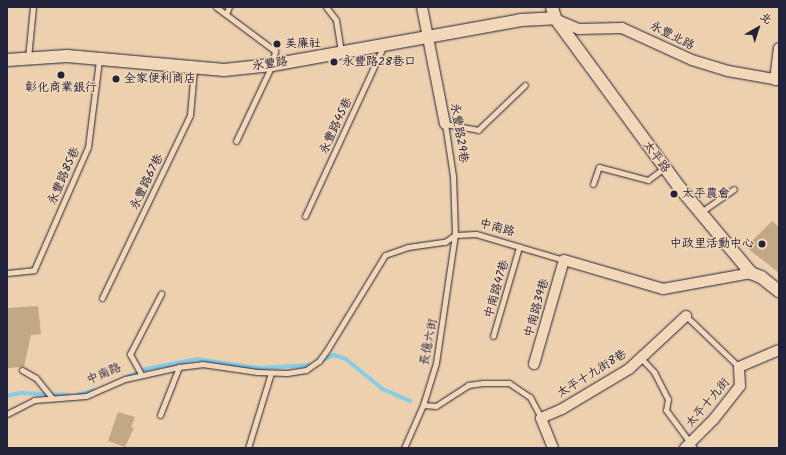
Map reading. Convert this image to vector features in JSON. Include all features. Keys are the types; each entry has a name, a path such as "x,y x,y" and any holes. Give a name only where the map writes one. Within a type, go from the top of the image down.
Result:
{"street":[{"name":"永豐路29巷","path":"422,7 429,36 445,124"},
{"name":"永豐路","path":"7,60 67,56 194,69 224,70 272,65 554,13"},
{"name":"永豐北路","path":"554,13 578,29 622,28 692,60 728,71 777,80"},
{"name":"太平路","path":"554,13 664,168 751,274 761,277 779,291"},
{"path":"777,80 779,48"},
{"name":"中南路","path":"564,260 663,289 751,274"},
{"name":"中南路39巷","path":"534,364 564,260"},
{"name":"太平十九街8巷","path":"542,418 562,409 621,374 641,358 686,316"},
{"name":"太平十九街","path":"690,446 740,386 738,367 779,350"},
{"path":"542,418 553,448"}],"lane":[{"path":"28,58 33,7"},
{"path":"216,7 275,51 272,65 236,142"},
{"path":"226,14 230,7"},
{"path":"326,7 336,20 341,52"},
{"name":"永豐路45巷","path":"305,216 384,44"},
{"name":"永豐路85巷","path":"7,273 34,270 88,147 99,60"},
{"name":"永豐路67巷","path":"102,298 190,115 194,69"},
{"path":"445,124 478,130 525,85"},
{"name":"永豐路29巷","path":"445,124 453,176 455,235"},
{"path":"593,184 598,167 648,180 664,168"},
{"path":"700,212 734,189"},
{"name":"中南路","path":"7,414 34,400 86,396 142,374 179,367 202,364 271,373 306,370 319,361 385,255 426,243 445,242 455,235 476,234 564,260"},
{"name":"長億六街","path":"404,448 424,405 442,330 455,235"},
{"name":"中南路47巷","path":"494,336 519,247"},
{"name":"中南路","path":"142,374 130,354 161,294"},
{"name":"太平十九街8巷","path":"686,316 738,367"},
{"path":"641,358 654,372 668,399 666,410 690,446"},
{"path":"160,415 179,367"},
{"path":"22,370 36,378 52,398"},
{"path":"248,448 271,373"},
{"path":"424,405 436,406 468,385 509,383 530,397 542,418"}],"building":[{"name":"中政里活動中心","path":"772,221 779,227 779,273 746,247"},
{"path":"38,306 41,334 31,335 24,367 7,368 7,308"},
{"path":"118,412 135,417 131,427 134,428 125,447 108,441"}],"waterway":[{"path":"319,362 334,355 346,359 383,389 410,401"},
{"path":"127,377 146,369 197,359 259,368 311,365"},
{"path":"78,395 92,391"},
{"path":"7,396 20,393 68,395"}],"place":[{"name":"美廉社","path":"277,44"},
{"name":"永豐路28巷口","path":"334,62"},
{"name":"彰化商業銀行","path":"61,75"},
{"name":"全家便利商店","path":"116,79"},
{"name":"太平農會","path":"674,194"},
{"name":"中政里活動中心","path":"762,244"}]}
